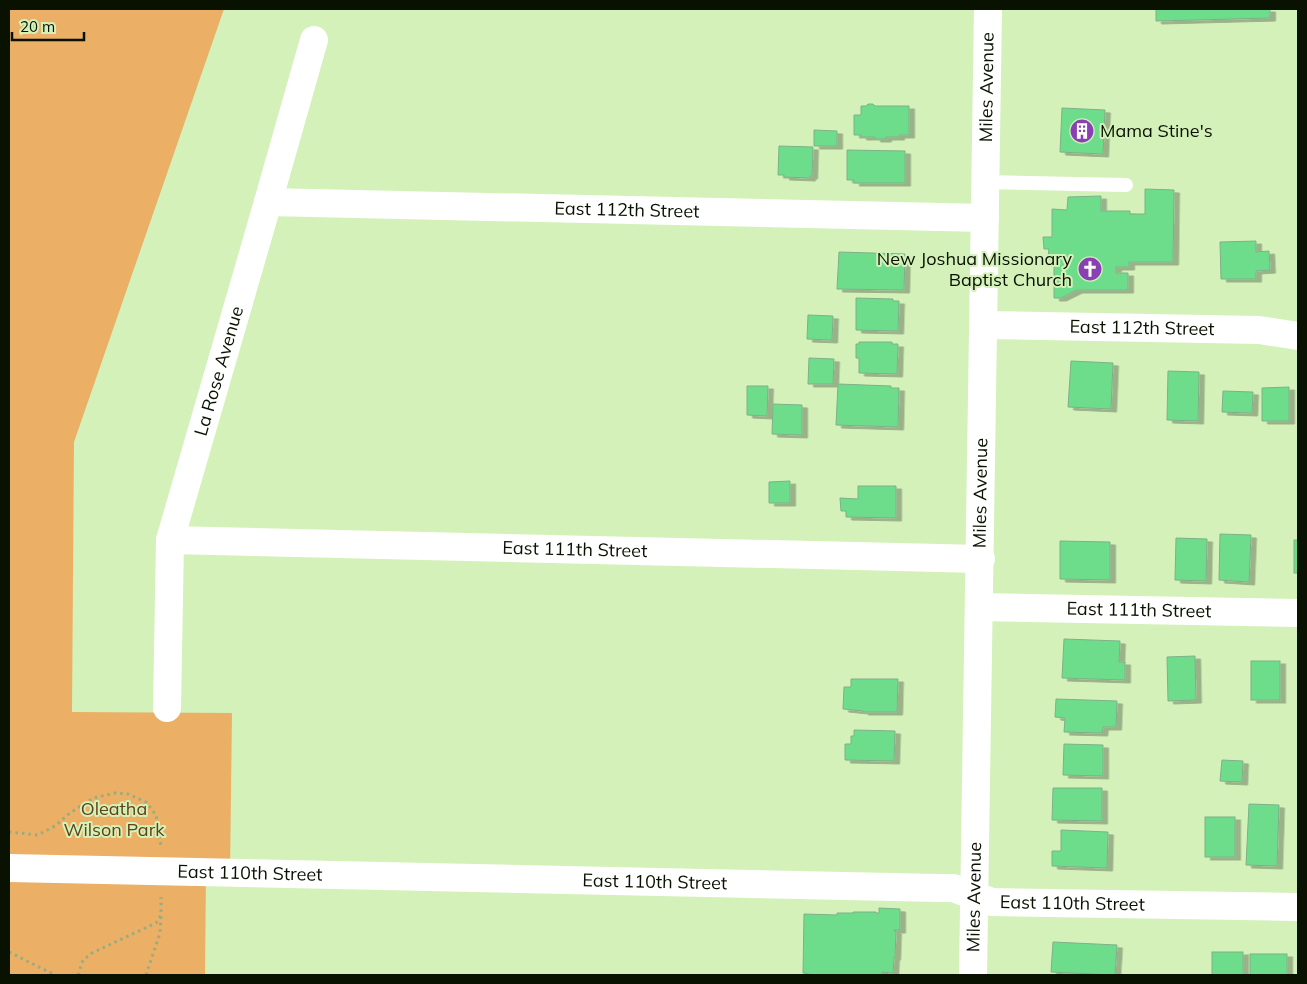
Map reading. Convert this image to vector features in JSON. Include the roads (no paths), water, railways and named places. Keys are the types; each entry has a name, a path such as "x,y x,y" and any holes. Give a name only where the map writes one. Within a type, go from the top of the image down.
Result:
{"street":[{"name":"Miles Avenue","path":"973,975 981,559 988,9"},
{"name":"La Rose Avenue","path":"167,708 170,540 314,40"},
{"name":"East 112th Street","path":"268,202 985,218"},
{"name":"East 112th Street","path":"984,325 1259,330 1298,336"},
{"name":"East 111th Street","path":"170,540 981,559"},
{"name":"East 111th Street","path":"980,607 1298,613"},
{"name":"East 110th Street","path":"9,868 953,888 992,902 1298,907"}],"lane":[{"path":"985,182 1126,185"}],"place":[{"name":"Mama Stine's","path":"1082,131"},
{"name":"New Joshua Missionary Baptist Church","path":"1090,269"}],"park label":[{"name":"Oleatha Wilson Park","path":"114,820"}]}
